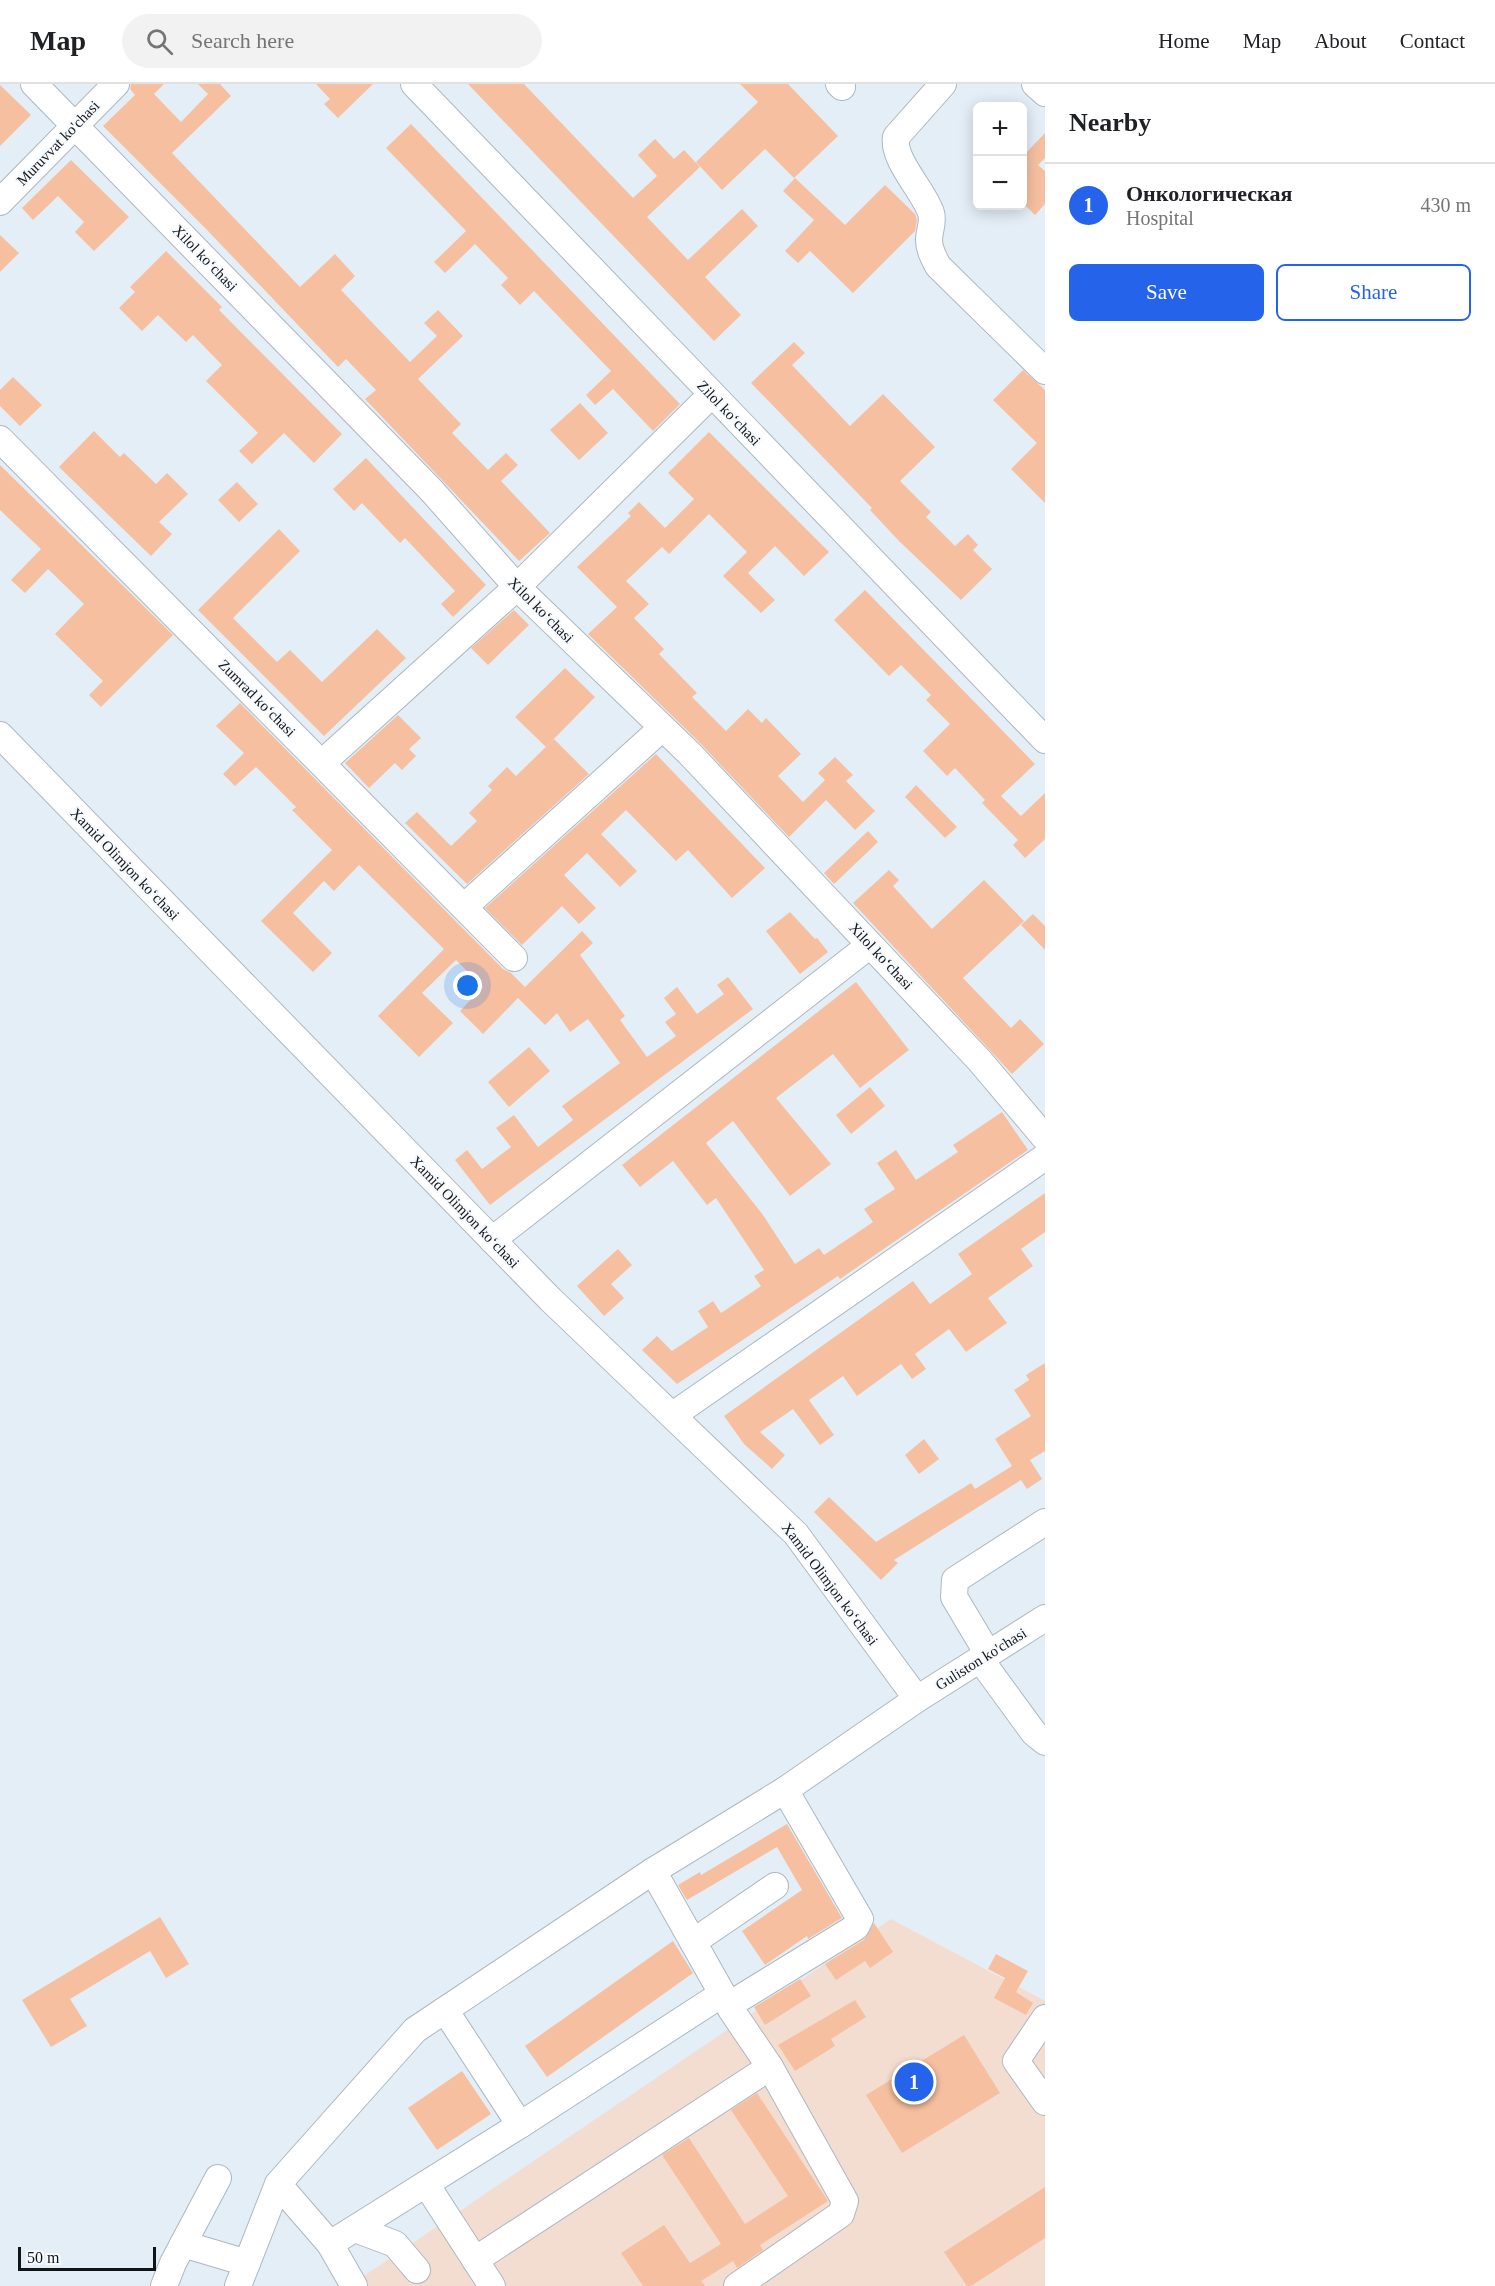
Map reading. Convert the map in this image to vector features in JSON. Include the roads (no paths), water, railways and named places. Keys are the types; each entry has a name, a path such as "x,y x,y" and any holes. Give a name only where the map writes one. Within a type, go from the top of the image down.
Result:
{"street":[{"name":"Xilol koʻchasi","path":"34,84 432,491 517,587 662,728 980,1061 1045,1138"},
{"name":"Muruvvat ko'chasi","path":"0,202 116,84"},
{"name":"Zilol koʻchasi","path":"414,84 1045,740"},
{"path":"943,84 896,137 895,142 904,165 931,212 929,240 932,255 938,266 1045,371"},
{"path":"1035,84 1045,93"},
{"path":"322,763 517,587 711,394"},
{"name":"Zumrad koʻchasi","path":"0,439 514,958"},
{"path":"464,907 662,728"},
{"name":"Xamid Olimjon koʻchasi","path":"0,735 492,1240 796,1534 916,1699"},
{"path":"492,1240 870,945"},
{"path":"673,1416 1045,1157"},
{"path":"1045,1522 955,1580 954,1597 984,1657 1034,1733 1045,1742"},
{"name":"Guliston ko'chasi","path":"278,2184 415,2030 653,1871 785,1790 916,1699 1045,1618"},
{"path":"330,2244 726,1999 856,1927 860,1920 785,1790"},
{"path":"653,1871 726,1999 770,2067 845,2201 842,2214 737,2286"},
{"path":"693,1942 775,1886"},
{"path":"445,2010 520,2125"},
{"path":"1045,2018 1016,2061 1045,2102"},
{"path":"475,2260 770,2067"},
{"path":"164,2286 218,2178"},
{"path":"183,2244 242,2274 278,2184 330,2244 354,2286"},
{"path":"426,2184 492,2286"},
{"path":"355,2229 395,2244 417,2270"}],"place":[{"name":"Онкологическая","path":"914,2082"}]}
